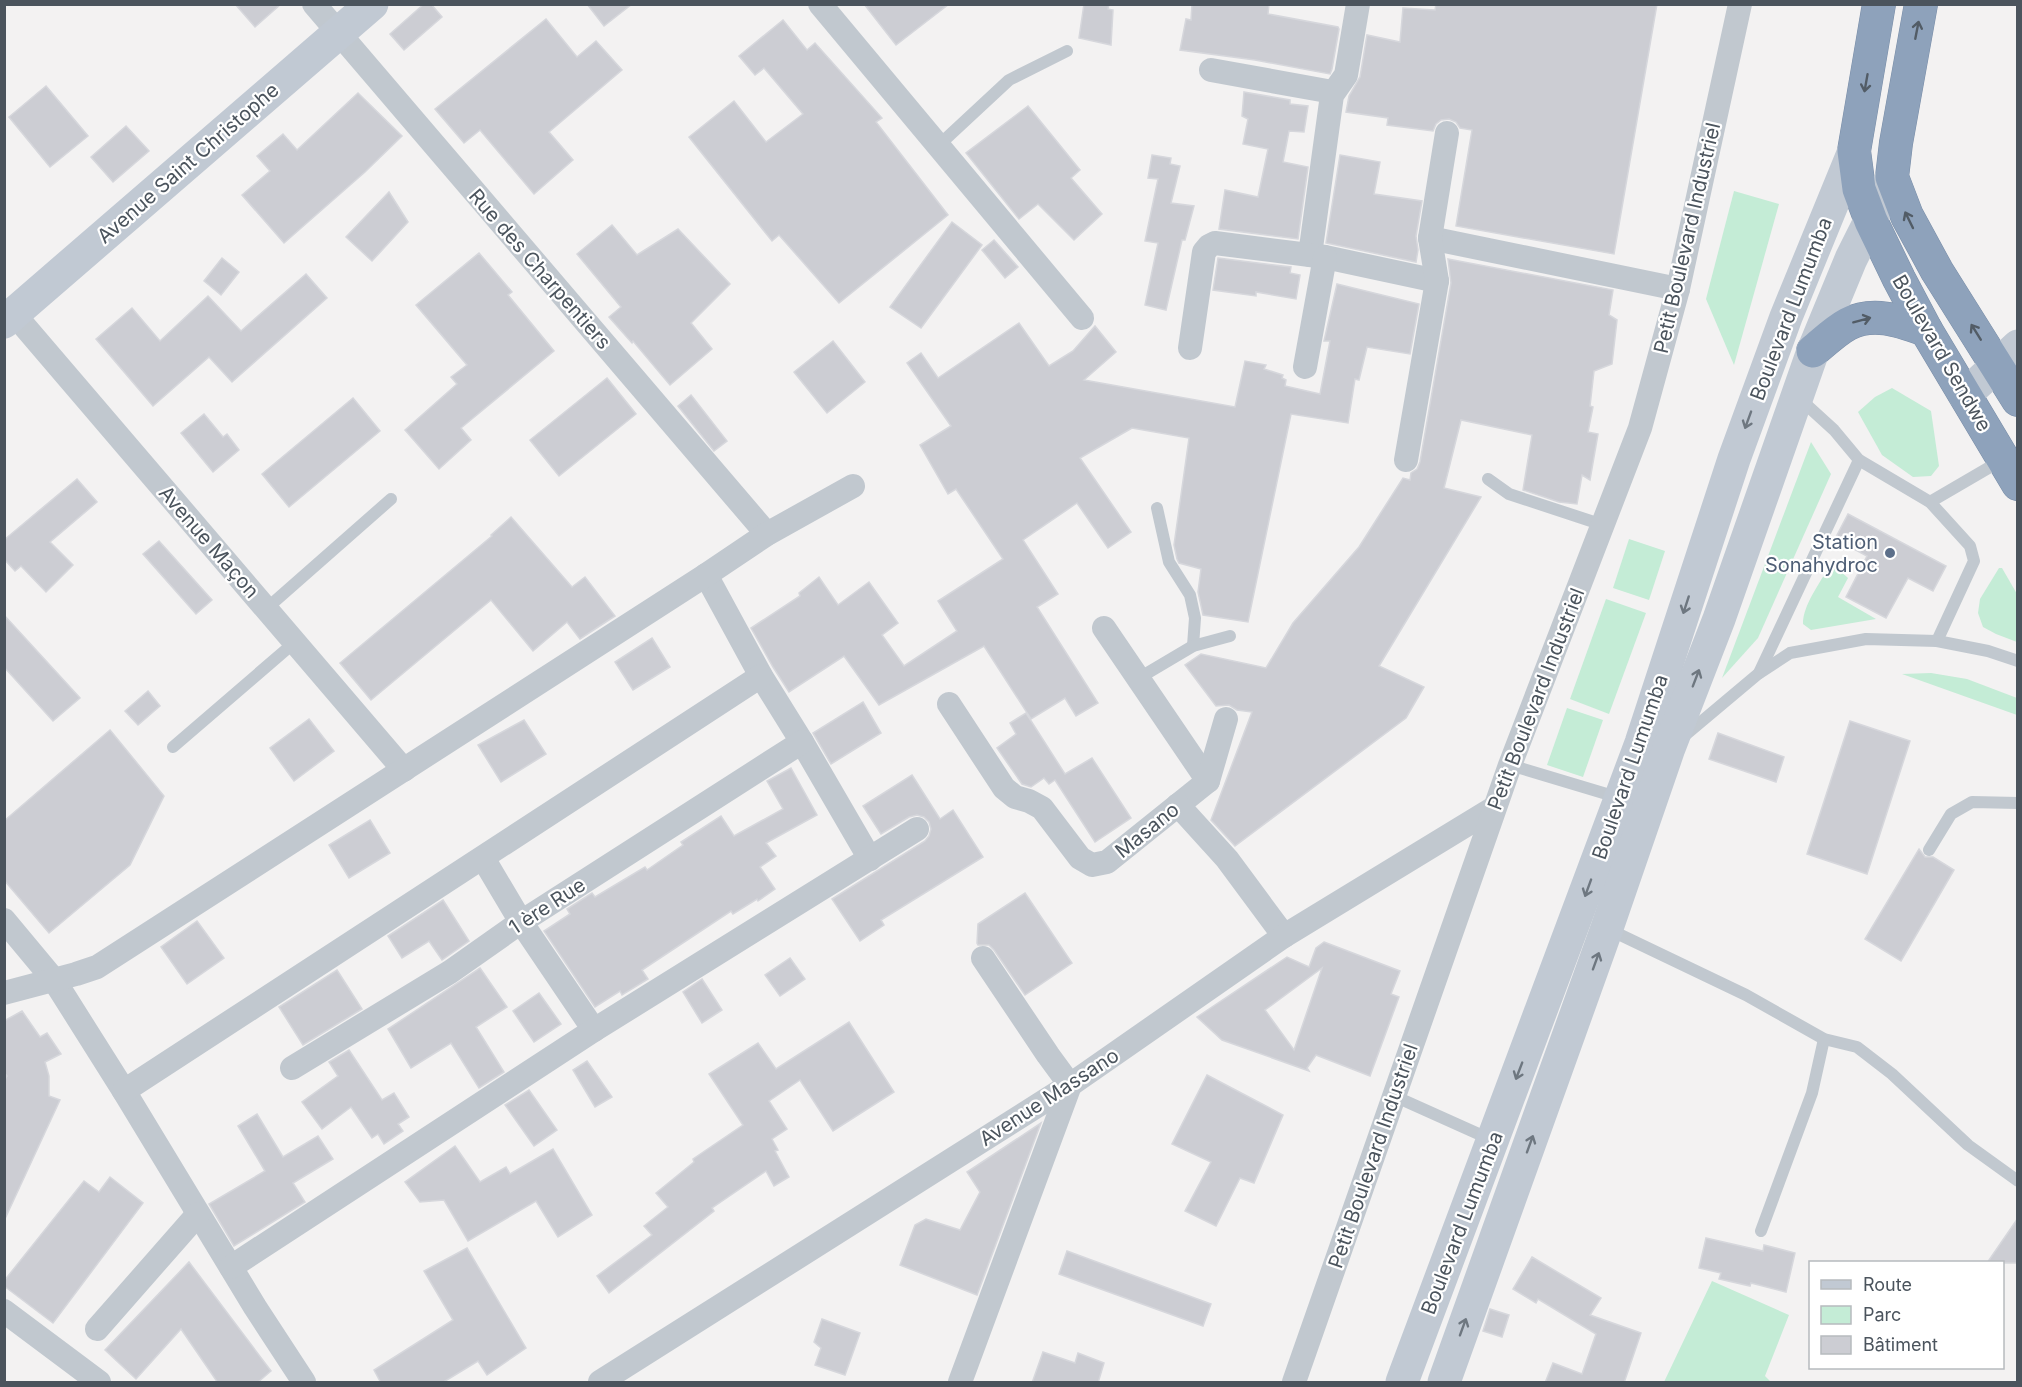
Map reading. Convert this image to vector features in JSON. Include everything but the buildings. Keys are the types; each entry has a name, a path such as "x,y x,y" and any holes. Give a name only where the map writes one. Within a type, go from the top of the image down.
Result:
{"highway":[{"name":"Boulevard Lumumba","path":"1870,220 1858,189 1854,151 1879,4"},
{"name":"Boulevard Lumumba","path":"1921,4 1892,177 1907,216 1937,271"},
{"name":"Boulevard Sendwe","path":"1870,220 1926,330 2010,472"},
{"name":"Boulevard Sendwe","path":"1937,271 2007,355 2018,400"},
{"path":"1813,351 1846,325 1867,317 1894,319 1926,330"}],"main road":[{"name":"Avenue Saint Christophe","path":"9,318 372,4"},
{"name":"Boulevard Lumumba","path":"1444,1383 1607,928 1738,448 1786,317 1854,151"},
{"name":"Boulevard Lumumba","path":"1402,1383 1621,798 1655,746 1719,619 1813,351 1851,259 1892,177"},
{"path":"1965,395 2007,355"}],"street":[{"name":"Rue des Charpentiers","path":"314,4 767,534"},
{"path":"820,4 1082,318"},
{"path":"1305,367 1332,95 1346,75 1358,4"},
{"name":"Petit Boulevard Industriel","path":"1294,1383 1494,808 1640,428 1678,289 1740,4"},
{"path":"1211,70 1327,91 1332,95"},
{"path":"1406,460 1437,282 1430,238 1447,133"},
{"path":"1430,238 1678,289"},
{"path":"1190,348 1204,252 1215,243 1317,256 1437,282"},
{"name":"Avenue Maçon","path":"9,318 295,642 404,770"},
{"path":"4,993 97,967 767,534 853,486"},
{"path":"706,575 761,676 870,859"},
{"path":"1104,628 1208,781"},
{"path":"124,1091 761,676"},
{"name":"Masano","path":"949,704 1004,788 1015,797 1042,808 1080,858 1092,865 1107,862 1208,781"},
{"path":"1208,781 1226,719"},
{"name":"1 ère Rue","path":"292,1068 450,972 521,922 802,742"},
{"path":"1178,805 1227,859 1284,936"},
{"name":"Avenue Massano","path":"600,1383 1070,1085 1284,936 1494,808"},
{"path":"231,1267 594,1030 916,830"},
{"path":"483,858 521,922 594,1030"},
{"path":"4,920 54,980 255,1308 304,1383"},
{"path":"960,1383 1070,1085 983,958"},
{"path":"97,1329 198,1214"},
{"path":"4,1311 99,1383"}],"lane":[{"path":"938,146 1009,80 1067,51"},
{"path":"1797,397 1834,430 1860,460 1930,502 1970,546 1974,561 1937,640"},
{"path":"1758,674 1860,460"},
{"path":"1930,502 2010,472"},
{"path":"1488,479 1509,494 1603,525"},
{"path":"266,609 390,499"},
{"path":"1157,508 1169,562 1190,595 1195,618 1193,646"},
{"path":"1139,678 1193,646 1230,636"},
{"path":"1655,746 1790,653 1866,639 1937,640 1988,651 2018,661"},
{"path":"173,747 295,642"},
{"path":"1510,765 1621,798"},
{"path":"1929,850 1951,814 1972,802 2018,803"},
{"path":"1607,928 1746,995 1824,1039 1857,1047 1892,1074 1968,1145 2018,1180"},
{"path":"1761,1231 1812,1093 1824,1039"},
{"path":"1394,1096 1493,1140"}],"green space":[{"path":"1734,191 1779,204 1734,365 1706,299"},
{"path":"1892,388 1931,411 1939,466 1931,476 1913,477 1882,455 1858,412 1875,397"},
{"path":"1811,442 1831,474 1758,638 1722,678"},
{"path":"1629,539 1665,551 1649,600 1613,588"},
{"path":"1835,566 1848,578 1838,597 1876,619 1811,630 1803,624 1806,610 1828,568"},
{"path":"1999,568 2002,568 2017,594 2017,642 1983,627 1978,613 1980,599"},
{"path":"1606,599 1646,613 1609,714 1570,699"},
{"path":"1931,673 1967,679 2017,698 2017,715 1902,674"},
{"path":"1567,708 1603,720 1583,777 1547,765"},
{"path":"1712,1281 1789,1315 1765,1376 1771,1382 1664,1382"}],"place":[{"name":"Station Sonahydroc","path":"1890,553"}]}
